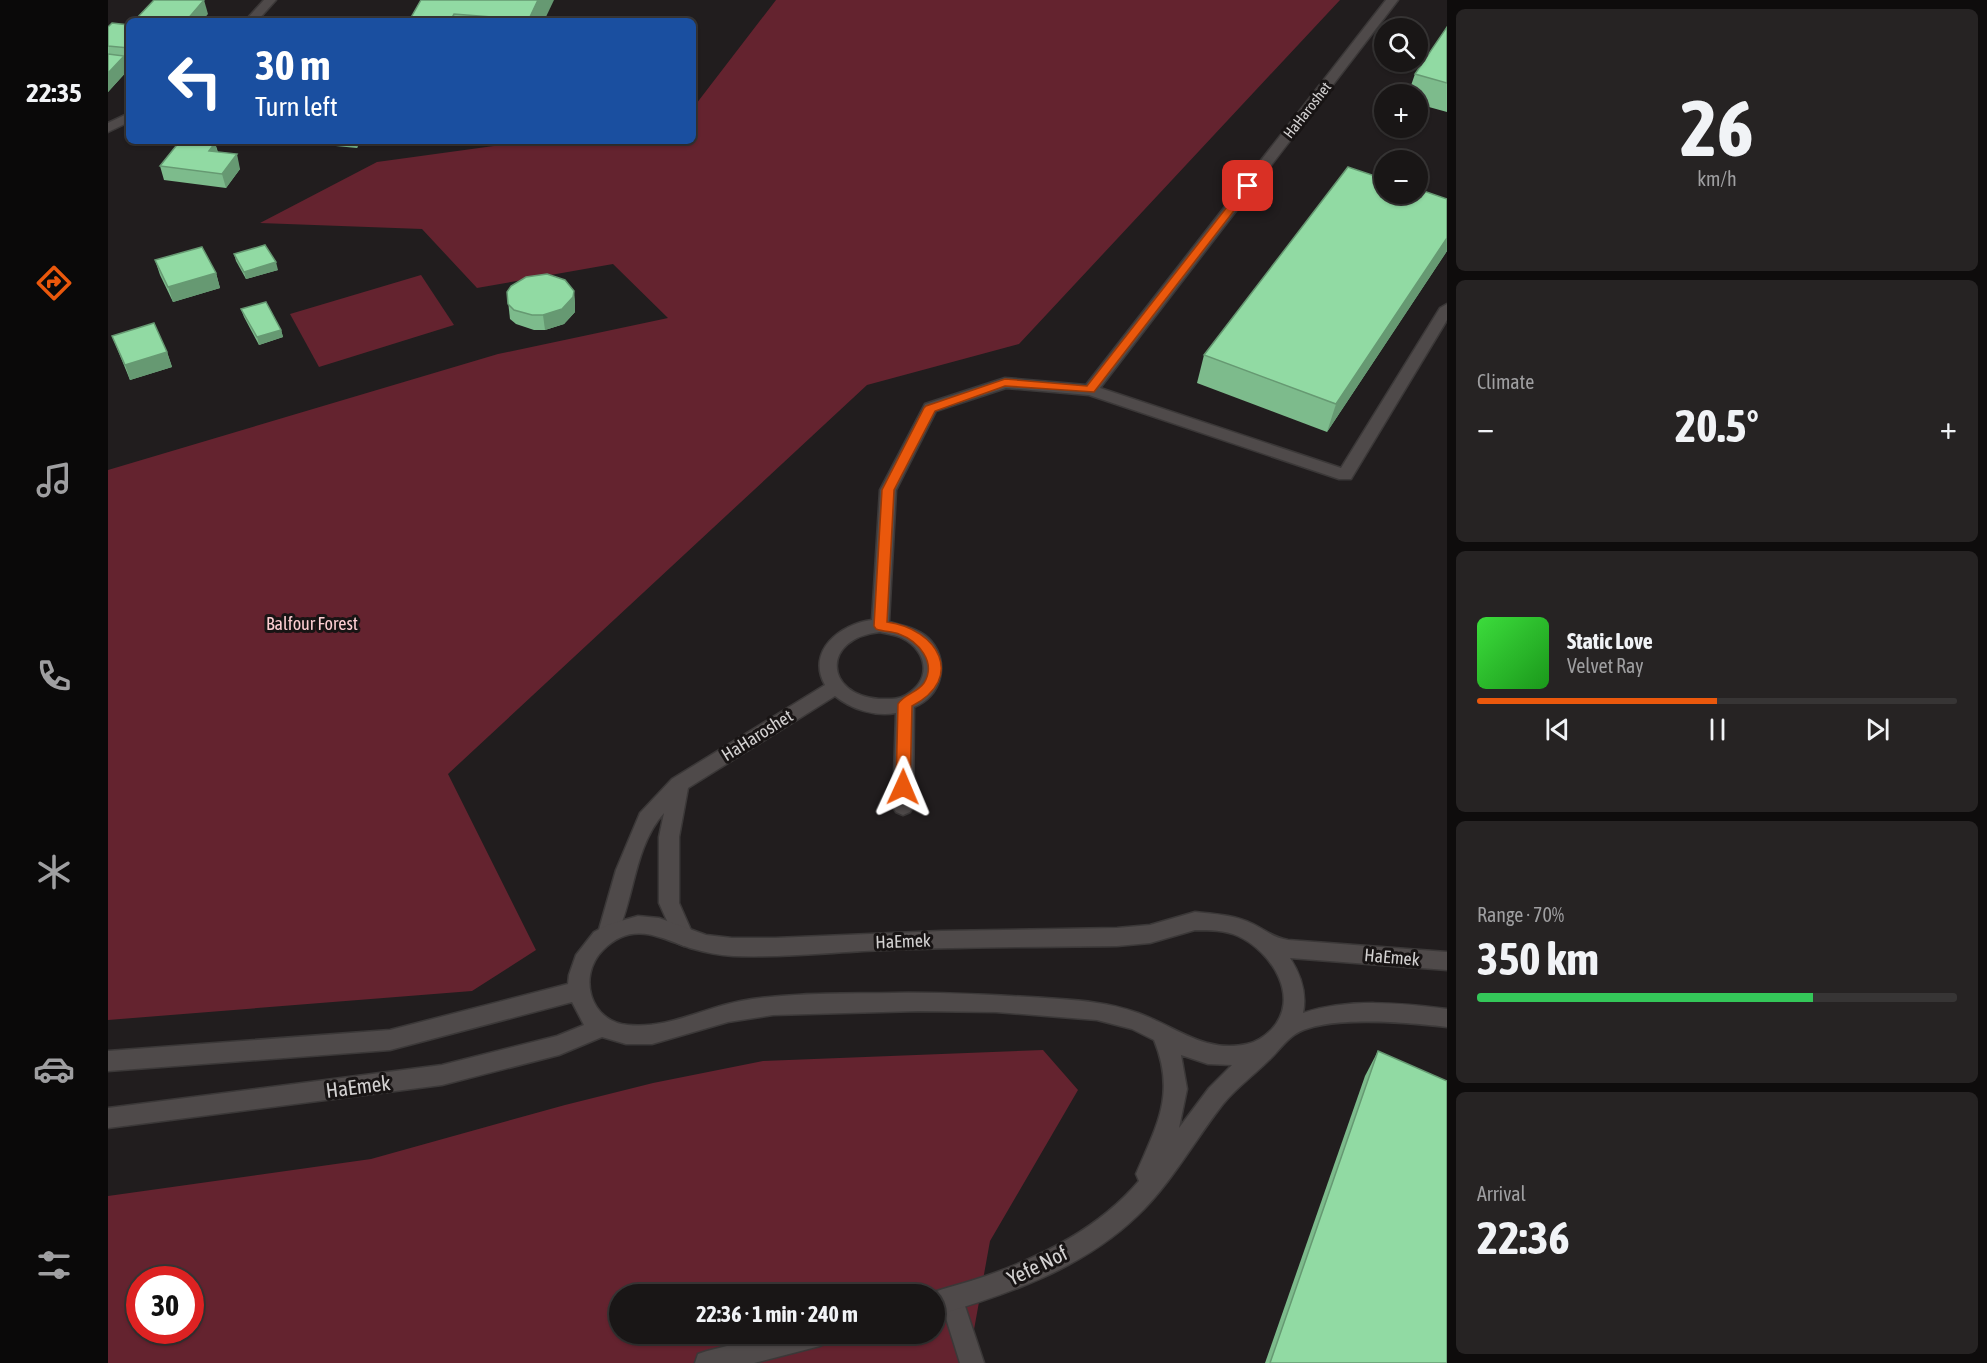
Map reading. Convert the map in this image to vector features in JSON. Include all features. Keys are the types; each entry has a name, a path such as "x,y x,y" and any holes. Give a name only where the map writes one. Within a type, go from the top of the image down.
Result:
{"street":[{"path":"254,18 270,0"},
{"name":"HaHaroshet","path":"1090,390 1392,0"},
{"path":"108,128 126,119"},
{"path":"880,626 888,490 930,408 1005,382 1090,390 1345,475 1447,308"},
{"path":"880,626 898,628 914,635 926,645 933,658 935,671 930,685 920,696 905,704 874,706 859,702 836,687 829,675 828,663 831,651 838,640 850,632 865,627 880,626"},
{"name":"HaHaroshet","path":"608,933 626,870 647,819 679,784 836,687"},
{"path":"903,807 905,704"},
{"path":"679,784 669,837 669,903 684,937"},
{"name":"HaEmek","path":"578,992 581,961 592,945 608,933 627,926 647,924 667,928 684,937 705,943 737,947 884,941 1117,937 1150,934 1195,921 1220,922 1245,930 1266,945 1283,964 1293,985 1294,1007 1279,1036"},
{"name":"HaEmek","path":"1266,945 1447,961"},
{"path":"108,1061 390,1040 578,992 591,1018 603,1027 622,1035 644,1036 666,1032 738,1011 795,1003 970,1002 1091,1010 1129,1018 1198,1052 1224,1056 1250,1054 1279,1036 1320,1018 1372,1012 1447,1018"},
{"name":"HaEmek","path":"108,1118 442,1076 559,1045 603,1027"},
{"name":"Yefe Nof","path":"1130,1208 1173,1116 1174,1067 1170,1050 1162,1034"},
{"name":"Yefe Nof","path":"945,1300 1004,1282 1050,1262 1089,1239 1130,1208 1218,1093 1279,1036"},
{"path":"945,1305 972,1363"},
{"path":"707,1363 781,1344"}],"green space":[{"name":"Balfour Forest","path":"776,0 1340,0 1019,344 867,385 448,774 536,950 472,991 108,1020 108,470 498,354 668,318 613,264 477,288 422,229 260,223 377,162 509,144 696,144 696,104"},
{"path":"421,275 454,325 319,367 290,314"},
{"path":"1043,1050 1078,1090 990,1241 968,1363 108,1363 108,1196 371,1159 653,1083 763,1061"}],"building":[{"path":"154,0 204,0 189,18 137,18"},
{"path":"421,0 538,0 529,18 490,18 454,14 452,18 411,18"},
{"path":"112,23 126,25 126,48 108,46 108,27"},
{"path":"1447,27 1447,83 1415,74 1428,72 1428,55"},
{"path":"108,54 124,56 108,73"},
{"path":"178,144 214,144 209,151 237,154 222,174 160,166"},
{"path":"1348,167 1374,176 1374,204 1428,204 1428,192 1447,199 1447,238 1336,404 1204,355"},
{"path":"265,245 276,262 244,272 234,254"},
{"path":"202,247 216,273 168,287 155,260"},
{"path":"547,274 565,280 574,291 573,297 562,309 543,315 532,315 514,310 508,304 507,292 511,286 526,277"},
{"path":"266,302 281,330 257,337 241,309"},
{"path":"154,323 167,352 125,365 112,336"},
{"path":"1378,1051 1447,1081 1447,1363 1270,1363"}],"route":[{"path":"903,787 905,704 920,696 930,685 935,671 933,658 926,645 914,635 898,628 880,626 888,490 930,408 1005,382 1090,390 1248,186"}]}
